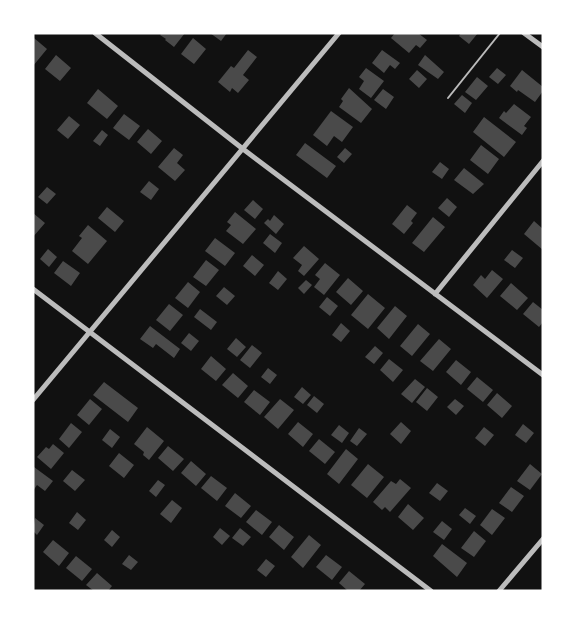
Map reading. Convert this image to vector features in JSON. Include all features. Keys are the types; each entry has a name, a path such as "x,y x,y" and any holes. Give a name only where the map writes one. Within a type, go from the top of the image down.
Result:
{"street":[{"path":"95,33 243,149 543,375"},
{"path":"33,400 339,33"},
{"path":"524,33 543,47"},
{"path":"435,294 543,161"},
{"path":"33,288 89,333 431,591"},
{"path":"500,591 543,539"}],"lane":[{"path":"448,98 500,33"}],"building":[{"path":"162,33 185,33 174,47 160,35"},
{"path":"210,33 227,33 221,41"},
{"path":"395,33 418,33 427,40 420,48 416,45 409,53 391,38"},
{"path":"461,33 478,33 469,44 459,36"},
{"path":"34,38 47,49 33,66 33,40"},
{"path":"193,38 206,49 194,64 181,54"},
{"path":"248,50 257,57 243,75 249,80 238,93 232,88 230,92 218,82 231,66 234,68"},
{"path":"382,50 400,63 395,69 390,65 384,73 372,63"},
{"path":"56,55 71,68 60,81 45,69"},
{"path":"425,55 444,72 438,79 418,65"},
{"path":"366,68 384,81 371,98 359,89 364,81 359,77"},
{"path":"497,68 506,75 498,84 489,77"},
{"path":"417,70 427,79 419,88 409,79"},
{"path":"522,70 543,87 543,91 535,102 510,86"},
{"path":"477,77 488,86 476,100 465,92"},
{"path":"349,88 372,109 361,123 339,107 343,101 341,99"},
{"path":"98,89 118,106 107,119 87,103"},
{"path":"383,89 394,97 386,109 374,100"},
{"path":"462,95 472,103 465,113 454,104"},
{"path":"514,104 531,117 524,126 527,128 522,135 499,118"},
{"path":"331,111 353,127 342,142 334,136 327,146 313,135"},
{"path":"124,114 140,126 129,140 113,128"},
{"path":"69,116 80,125 68,139 57,130"},
{"path":"484,117 516,142 504,157 473,132"},
{"path":"148,129 162,141 151,154 137,142"},
{"path":"102,130 108,135 100,146 93,141"},
{"path":"305,143 336,166 327,178 296,155"},
{"path":"481,145 499,159 488,174 470,160"},
{"path":"174,148 183,155 177,163 185,170 175,181 158,167"},
{"path":"345,148 352,154 344,163 337,157"},
{"path":"440,162 449,169 442,179 432,172"},
{"path":"464,168 484,184 473,194 454,180"},
{"path":"149,181 159,189 151,200 140,192"},
{"path":"47,187 56,194 47,204 38,197"},
{"path":"447,198 457,207 449,217 438,208"},
{"path":"253,200 263,209 255,219 244,210"},
{"path":"407,205 417,213 411,221 413,223 404,234 392,224"},
{"path":"107,207 124,221 115,232 98,218"},
{"path":"235,212 256,229 243,244 226,231 231,225 227,222"},
{"path":"33,213 45,223 33,237"},
{"path":"274,215 284,224 276,234 264,223 268,219 270,221"},
{"path":"433,217 445,227 424,252 412,243"},
{"path":"534,221 543,229 543,250 524,234"},
{"path":"88,225 107,241 88,264 72,251 82,238 79,236"},
{"path":"270,234 282,243 275,253 263,243"},
{"path":"215,238 235,253 225,266 205,251"},
{"path":"304,246 319,259 304,276 298,271 302,265 293,258"},
{"path":"48,249 57,257 49,267 40,259"},
{"path":"512,250 523,258 515,268 504,260"},
{"path":"252,255 264,265 255,276 243,266"},
{"path":"206,260 219,270 206,286 193,277"},
{"path":"63,261 80,273 71,286 54,273"},
{"path":"325,263 340,275 324,295 314,287 320,279 315,275"},
{"path":"492,270 503,279 487,298 473,285 481,275 485,279"},
{"path":"278,271 287,279 278,290 269,283"},
{"path":"348,278 363,291 351,305 336,292"},
{"path":"306,280 312,285 304,294 298,288"},
{"path":"188,282 200,292 188,308 175,298"},
{"path":"511,283 528,298 517,310 500,296"},
{"path":"224,287 235,296 227,305 216,296"},
{"path":"368,294 385,308 368,329 351,315"},
{"path":"327,297 338,306 330,316 319,307"},
{"path":"533,302 543,310 543,322 539,327 523,314"},
{"path":"169,304 183,315 170,331 156,320"},
{"path":"395,306 407,316 389,339 377,328"},
{"path":"200,309 217,322 211,330 194,317"},
{"path":"341,323 350,331 341,342 332,335"},
{"path":"418,324 430,334 412,356 400,346"},
{"path":"150,326 180,349 174,358 156,344 153,348 140,339"},
{"path":"189,333 199,341 191,351 181,343"},
{"path":"236,338 246,347 237,357 227,349"},
{"path":"439,339 451,349 433,371 420,361"},
{"path":"252,345 262,353 250,368 240,360"},
{"path":"375,346 383,353 374,364 365,357"},
{"path":"211,356 226,369 216,381 201,369"},
{"path":"389,359 403,370 393,382 380,370"},
{"path":"456,360 471,372 461,385 446,372"},
{"path":"268,368 277,375 270,384 261,377"},
{"path":"233,373 248,386 238,398 222,385"},
{"path":"477,377 493,390 483,402 467,389"},
{"path":"415,379 425,387 412,403 401,394"},
{"path":"104,382 138,408 128,422 93,395"},
{"path":"302,387 311,395 303,404 294,397"},
{"path":"427,388 438,397 427,411 416,402"},
{"path":"254,390 270,402 260,415 244,402"},
{"path":"497,393 512,406 502,418 487,405"},
{"path":"314,396 324,404 317,413 307,405"},
{"path":"90,399 102,409 89,425 77,415"},
{"path":"280,399 294,410 278,429 264,417"},
{"path":"455,399 464,406 456,415 447,407"},
{"path":"298,422 313,434 303,447 288,434"},
{"path":"401,422 411,431 401,444 390,434"},
{"path":"71,423 82,432 69,448 59,439"},
{"path":"523,424 534,433 526,443 515,435"},
{"path":"339,425 349,433 342,443 331,435"},
{"path":"147,427 164,441 149,460 143,455 144,452 134,444"},
{"path":"484,427 494,435 485,446 475,438"},
{"path":"359,428 367,434 357,446 350,441"},
{"path":"110,429 120,437 112,448 102,440"},
{"path":"319,439 335,452 325,464 309,451"},
{"path":"53,444 64,453 51,469 37,457 46,447 49,449"},
{"path":"168,446 184,459 173,471 158,458"},
{"path":"346,449 358,459 339,484 327,474"},
{"path":"119,453 134,465 124,478 109,466"},
{"path":"191,461 206,474 196,486 181,473"},
{"path":"368,464 384,477 367,498 351,485"},
{"path":"530,464 542,474 530,490 517,481"},
{"path":"34,467 53,481 45,491 37,485 33,491"},
{"path":"72,470 85,480 75,491 63,481"},
{"path":"211,476 227,488 217,501 201,488"},
{"path":"400,479 411,488 390,512 385,507 382,510 373,502 391,481 396,484"},
{"path":"158,480 165,485 156,497 149,491"},
{"path":"437,483 448,491 440,501 429,493"},
{"path":"511,487 524,496 512,512 499,503"},
{"path":"235,493 251,506 241,518 225,506"},
{"path":"172,500 182,508 171,523 160,514"},
{"path":"408,504 424,518 413,530 398,517"},
{"path":"465,508 476,516 470,524 459,515"},
{"path":"492,509 505,518 492,535 480,525"},
{"path":"256,510 272,522 262,535 246,522"},
{"path":"77,512 86,520 78,530 69,523"},
{"path":"35,518 44,525 37,535 33,531"},
{"path":"442,521 452,529 444,540 433,532"},
{"path":"279,525 294,537 284,550 269,537"},
{"path":"220,528 230,536 222,545 213,537"},
{"path":"240,528 251,537 243,546 232,538"},
{"path":"112,530 120,537 112,547 104,540"},
{"path":"474,531 486,541 474,557 461,548"},
{"path":"309,535 321,545 303,568 291,557"},
{"path":"53,540 69,553 59,566 43,552"},
{"path":"442,544 467,563 457,577 433,556"},
{"path":"129,555 138,562 131,570 122,564"},
{"path":"326,555 342,567 332,580 316,567"},
{"path":"76,556 92,569 82,581 66,568"},
{"path":"266,559 275,566 266,577 257,570"},
{"path":"349,571 365,584 359,591 348,591 339,583"},
{"path":"97,573 112,586 108,591 94,591 86,585"}]}
